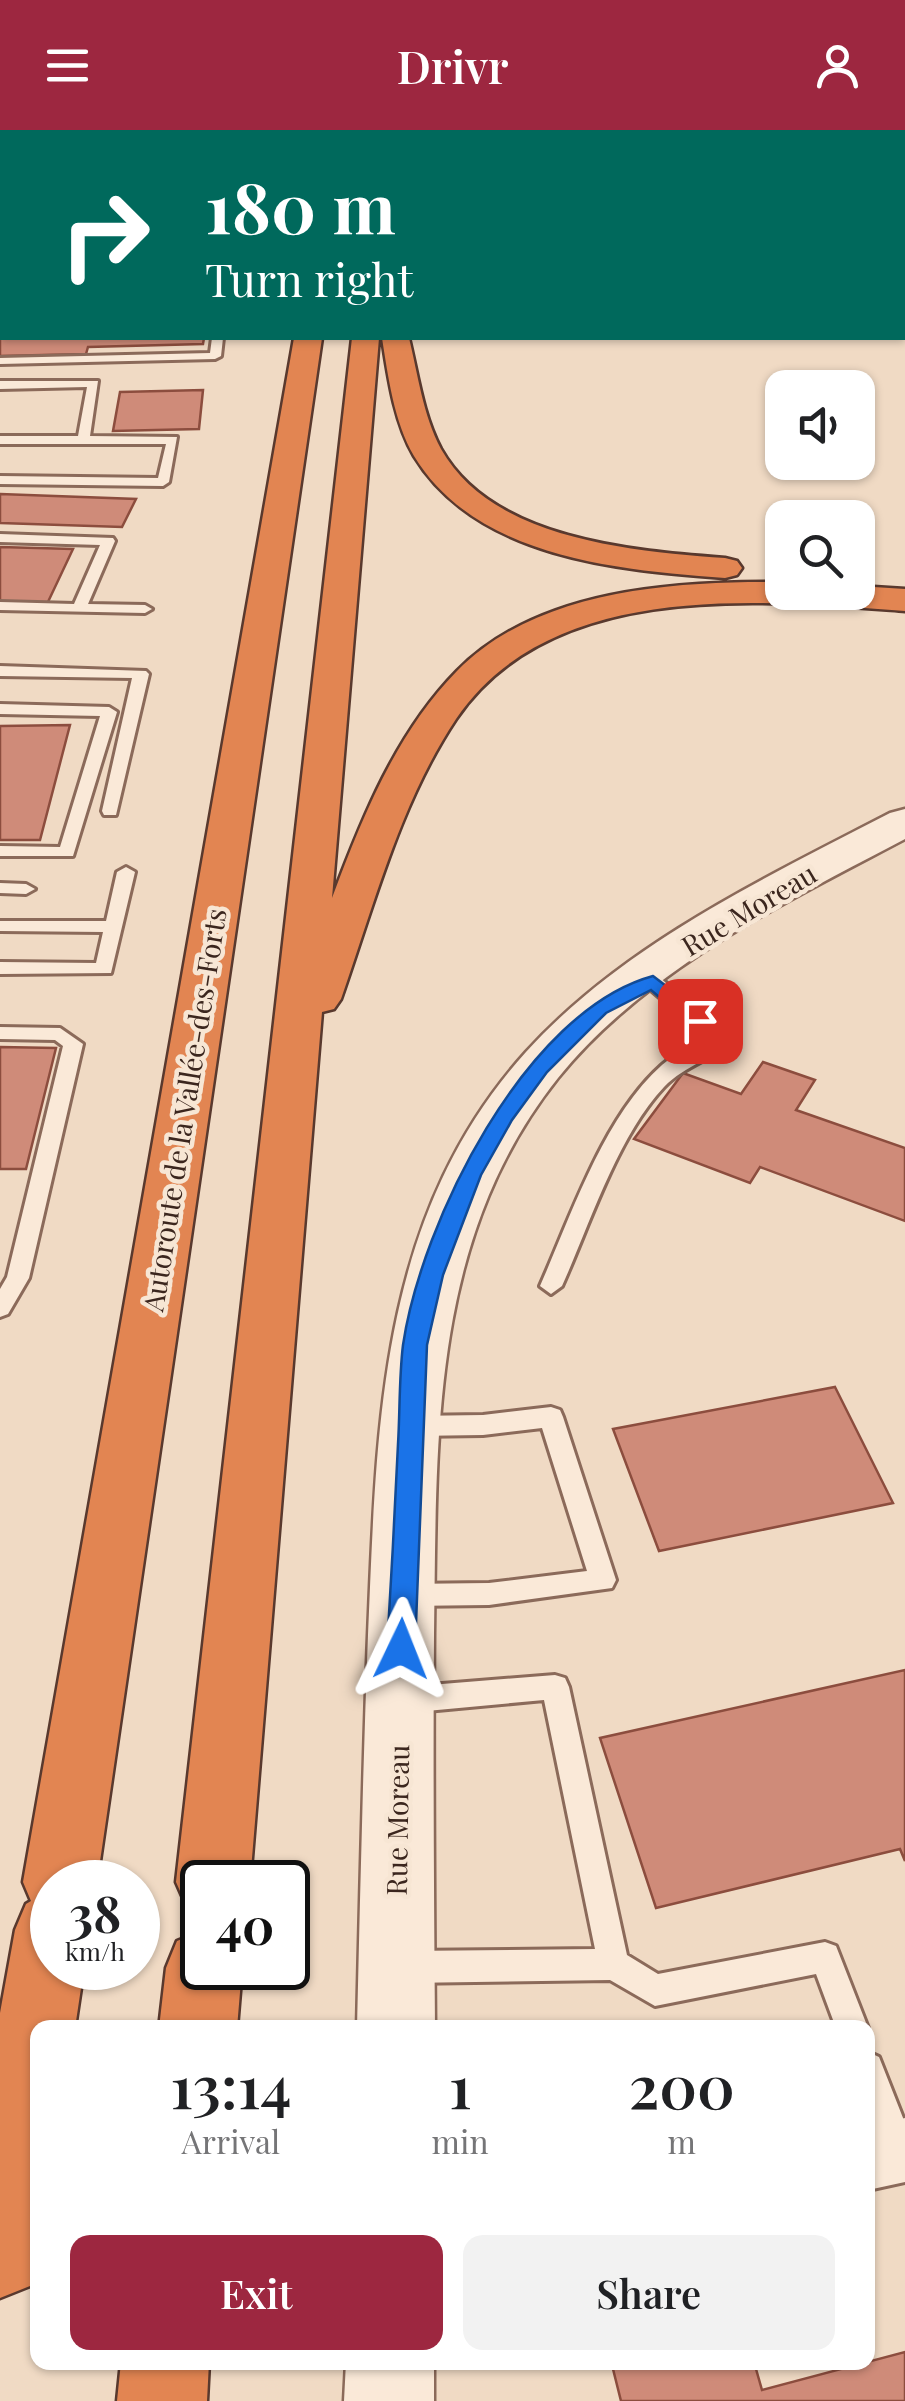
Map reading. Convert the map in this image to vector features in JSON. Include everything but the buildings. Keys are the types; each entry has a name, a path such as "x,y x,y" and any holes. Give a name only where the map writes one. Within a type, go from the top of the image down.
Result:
{"highway":[{"name":"Autoroute de la Vallée-des-Forts","path":"64,1860 308,340"},
{"path":"215,1860 365,340"},
{"path":"395,340 412,412 428,453 451,484 479,506 529,532 605,554 765,571"},
{"path":"875,579 905,581"},
{"path":"293,1062 407,770 442,710 476,672 529,638 597,612 697,594 765,592"},
{"path":"875,598 905,600"},
{"path":"38,2020 42,1990"},
{"path":"199,2020 202,1990"},
{"path":"0,2256 30,2068"},
{"path":"162,2401 165,2370"}],"street":[{"name":"Rue Moreau","path":"396,2020 400,1700 409,1426 422,1312 443,1239 463,1190 486,1145 521,1092 560,1045 632,988 770,893 905,822"},
{"name":"Rue Moreau","path":"632,988 905,866"},
{"path":"389,2401 390,2370"}],"lane":[{"path":"0,362 216,356 218,340"},
{"path":"0,385 94,383 83,440"},
{"path":"0,440 173,440 163,482 0,480"},
{"path":"0,538 108,541 79,608"},
{"path":"0,606 145,609"},
{"path":"0,671 142,674 110,810"},
{"path":"0,709 109,712 67,852 0,851"},
{"path":"0,968 104,969 126,872"},
{"path":"0,888 26,889"},
{"path":"0,926 113,928"},
{"path":"551,1286 608,1162 654,1085 677,1064 723,1040 632,988"},
{"path":"0,1032 60,1034 73,1044 18,1278 0,1308"},
{"path":"403,1594 489,1594 603,1580 551,1417 483,1425 409,1426"},
{"path":"400,1700 555,1687 614,1964"},
{"path":"396,1967 614,1964 655,1990 825,1956 849,2020"},
{"path":"875,2095 890,2154"}],"route":[{"path":"401,1649 415,1345 431,1275 470,1175 521,1092 560,1045 600,1009 653,982 700,1021"}]}
